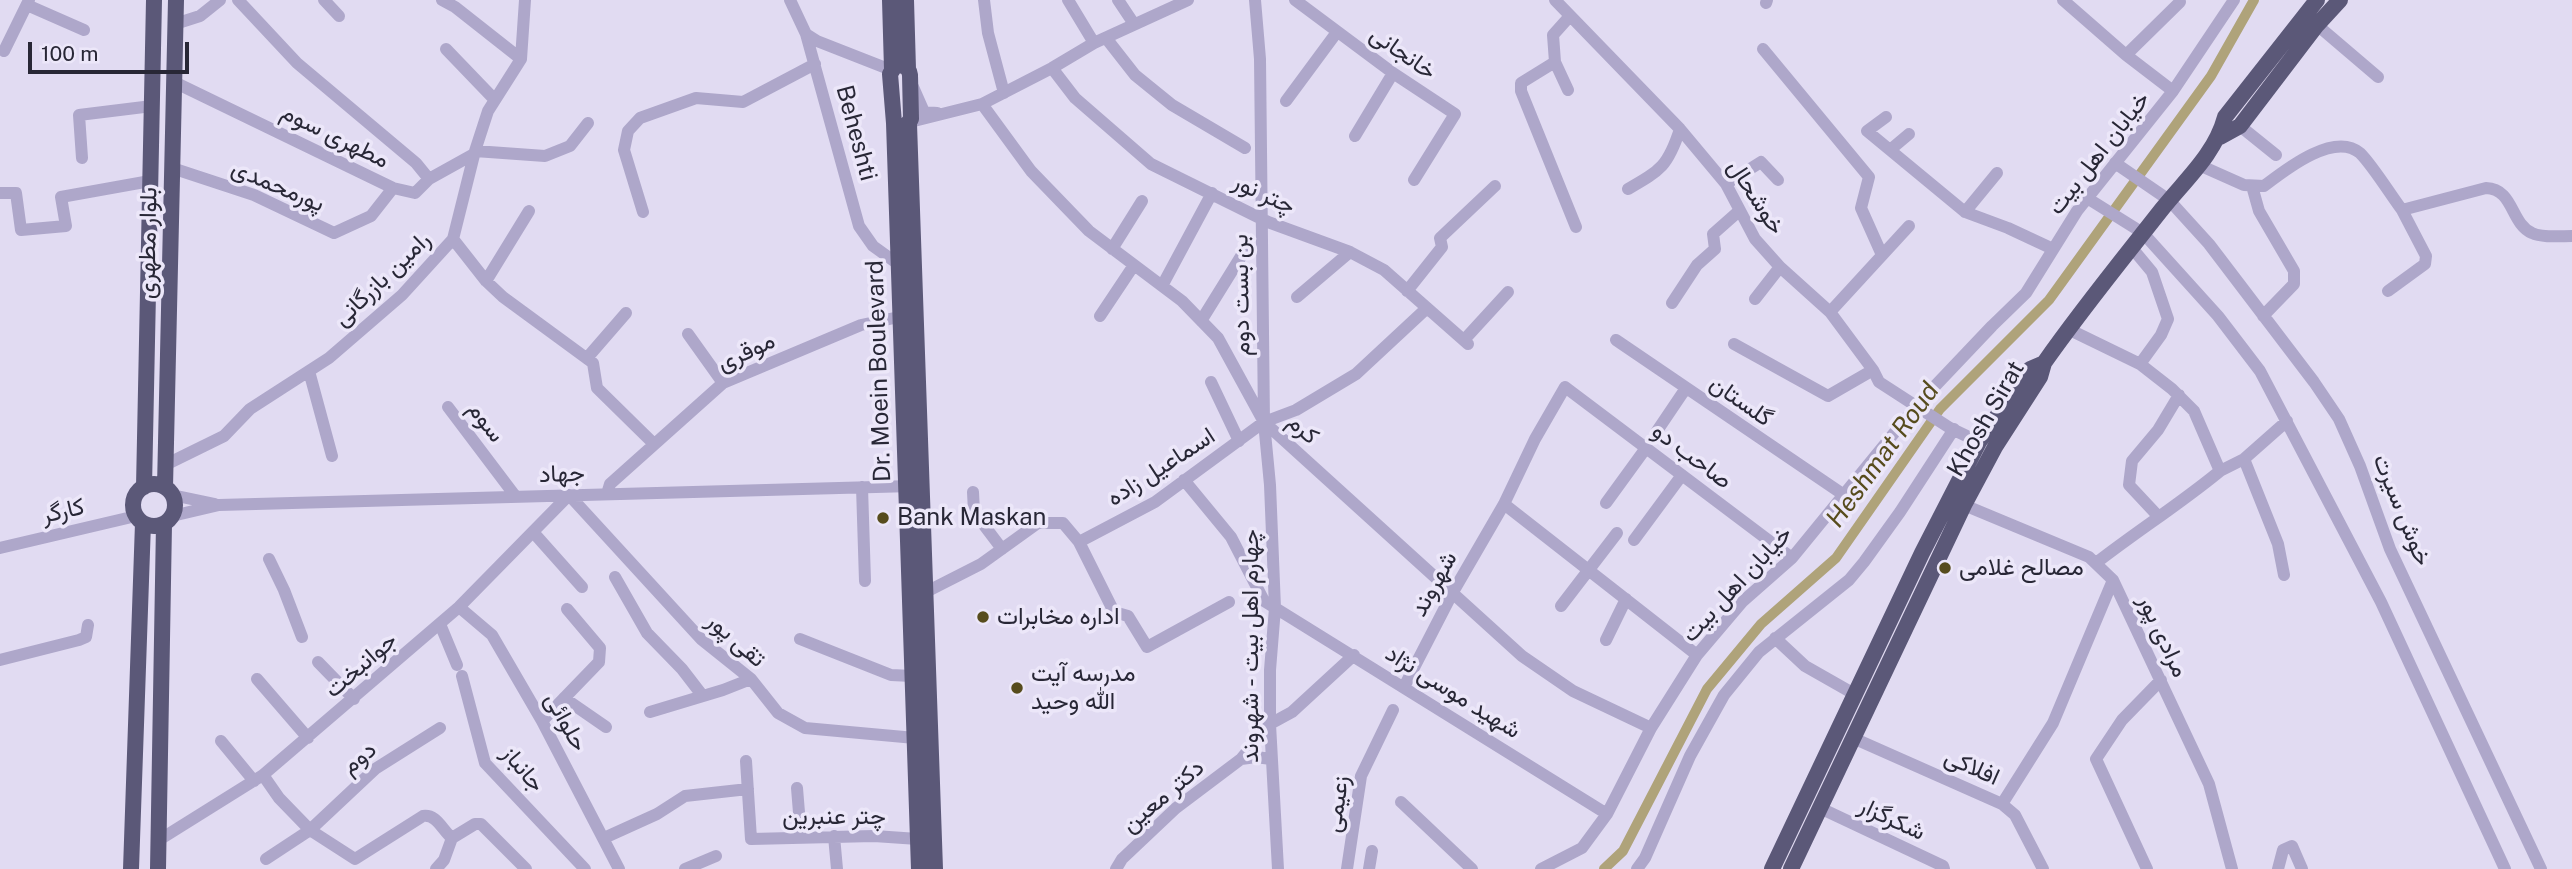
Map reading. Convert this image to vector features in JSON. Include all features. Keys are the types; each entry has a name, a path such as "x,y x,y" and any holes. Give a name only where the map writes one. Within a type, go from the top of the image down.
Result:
{"main road":[{"name":"بلوار مطهری","path":"144,487 154,0"},
{"name":"بلوار مطهری","path":"168,491 165,465 176,0"},
{"path":"890,0 900,73"},
{"path":"900,73 905,0"},
{"path":"2044,363 2132,247 2199,165 2220,137 2225,117 2317,0"},
{"path":"2220,137 2240,126 2340,0"},
{"path":"900,73 890,74 904,123"},
{"name":"Dr. Moein Boulevard","path":"904,123 898,264 899,317 926,592 935,869"},
{"name":"Dr. Moein Boulevard","path":"904,123 914,485 912,676 919,869"},
{"name":"Khosh Sirat","path":"1772,869 1922,553 1979,442 2030,369 2044,363"},
{"name":"Khosh Sirat","path":"1791,869 1964,505 1995,447 2039,377 2044,363"},
{"path":"131,869 139,519 133,503 144,487 158,485 168,491 175,502 168,520 158,869"},
{"path":"139,519 154,526 168,520"}],"street":[{"path":"176,24 200,16 220,0"},
{"path":"238,0 297,63 416,163 429,179"},
{"path":"324,0 339,16"},
{"path":"442,0 456,7 520,59"},
{"name":"رامین بازرگانی","path":"165,465 224,436 250,409 329,358 402,295 453,239 474,152 488,111 520,59 525,0"},
{"name":"Beheshti","path":"790,0 806,34 859,226 873,246 898,264"},
{"path":"984,0 988,33 1004,93"},
{"path":"1068,0 1100,41 1135,75 1172,105 1245,148"},
{"path":"1118,0 1134,24"},
{"path":"904,123 982,104 1100,41 1187,0"},
{"name":"بن بست دوم","path":"1255,0 1260,59 1264,422"},
{"name":"خانجانی","path":"1295,0 1393,73 1455,114 1414,180"},
{"name":"خوشحال","path":"1555,0 1680,129 1726,184 1755,239 1780,267 1830,312 1879,382 1952,429 1979,442"},
{"name":"خیابان اهل بیت","path":"1541,869 1582,848 1607,814 1651,728 1697,655 1742,602 1792,558 1992,326 2026,293 2077,211 2173,91 2234,0"},
{"path":"2067,1 2126,55 2173,91"},
{"path":"4,51 28,2 84,30"},
{"path":"2126,55 2180,2"},
{"path":"1568,90 1555,62 1553,35 1570,16"},
{"path":"2318,25 2378,76"},
{"path":"1286,101 1337,33"},
{"path":"806,34 817,41 900,73 924,113 948,114"},
{"path":"446,49 495,100"},
{"path":"1763,49 1869,177 1861,208 1882,255"},
{"path":"1555,62 1521,83 1521,90 1576,227"},
{"path":"643,212 624,150 628,131 640,118 696,98 743,102 815,64"},
{"name":"چتر نور","path":"1052,68 1075,98 1151,164 1260,218 1350,251 1384,270 1466,342 1508,292"},
{"path":"1355,136 1393,73"},
{"name":"مطهری سوم","path":"174,82 393,188 415,193 429,179 474,152"},
{"name":"کرم","path":"982,104 1031,171 1089,231 1182,301 1218,338 1264,422 1522,656 1573,691 1651,728"},
{"path":"82,158 79,115 152,106"},
{"path":"1886,117 1867,131 1965,212 2053,249"},
{"path":"474,152 545,156 570,146 588,123"},
{"path":"2240,126 2276,155"},
{"path":"1628,189 1664,165 1672,156 1680,129"},
{"path":"1891,150 1909,134"},
{"path":"2199,165 2244,185 2264,186 2286,169 2328,147 2344,146 2359,152 2402,210 2426,256 2426,264 2388,291"},
{"name":"خوش سیرت","path":"2119,157 2169,200 2209,244 2339,419 2361,466 2390,549 2541,869"},
{"path":"1726,184 1761,162 1778,180"},
{"name":"پورمحمدی","path":"172,168 254,195 334,233 371,216 393,188"},
{"path":"1965,212 1997,173"},
{"path":"0,193 16,192 21,230 66,226 61,197 150,181"},
{"path":"1407,290 1442,247 1440,238 1495,186"},
{"path":"2252,186 2259,211 2294,271 2294,284 2263,316"},
{"path":"2402,210 2495,188 2505,196 2520,224 2533,234 2572,236"},
{"path":"1162,286 1212,193"},
{"path":"2087,198 2143,233 2218,316 2260,371 2381,602 2505,869"},
{"path":"1112,249 1142,201"},
{"path":"485,281 529,211"},
{"path":"1672,303 1697,265 1715,249 1713,234 1739,211"},
{"path":"1830,312 1909,226"},
{"path":"453,239 485,281 593,363 597,388 653,443"},
{"path":"2132,247 2152,272 2168,319 2161,335 2140,364"},
{"path":"1201,321 1245,250"},
{"path":"1297,297 1350,251"},
{"path":"1100,316 1134,265"},
{"path":"1755,299 1780,267"},
{"name":"اسماعیل زاده","path":"1079,542 1155,502 1264,422 1296,410 1356,374 1427,308"},
{"path":"587,358 625,313"},
{"name":"موقری","path":"607,494 610,484 723,383 861,325 899,317"},
{"path":"2068,329 2140,364 2179,395 2194,411 2220,471"},
{"path":"688,334 723,383"},
{"name":"گلستان","path":"1616,340 1844,495"},
{"path":"1734,344 1828,396 1873,370"},
{"path":"309,371 332,456"},
{"path":"1211,382 1239,441"},
{"name":"صاحب دو","path":"1565,387 1792,558"},
{"name":"شهروند","path":"1405,687 1452,592 1504,504 1535,439 1565,387"},
{"path":"1657,431 1686,388"},
{"path":"2158,516 2129,485 2133,461 2158,430 2179,395"},
{"name":"سوم","path":"448,407 516,497"},
{"path":"2096,563 2220,471 2244,459 2287,421"},
{"name":"چهارم اهل بیت - شهروند","path":"1264,422 1270,485 1275,608 1270,670 1270,724 1278,869"},
{"path":"1637,869 1690,756 1720,702 1740,674 1774,638 1792,627 1849,580 1864,562 1952,429"},
{"path":"1606,503 1646,448"},
{"path":"2244,459 2278,544 2284,575"},
{"path":"1634,540 1682,475"},
{"path":"1184,480 1231,537 1264,601 1275,608"},
{"name":"جهاد","path":"219,505 914,485"},
{"path":"862,487 865,581"},
{"path":"168,491 219,505"},
{"path":"972,492 974,512 1002,549"},
{"name":"جوانبخت","path":"159,840 259,778 308,738 459,607 569,495"},
{"name":"تقی پور","path":"569,495 701,639 751,679 778,713 805,729 915,738"},
{"path":"1504,504 1697,655"},
{"path":"168,520 219,505"},
{"name":"مرادی پور","path":"1964,505 2089,557 2113,580 2209,784 2232,869"},
{"name":"کارگر","path":"0,548 139,519"},
{"path":"926,592 981,564 1038,523 1063,523 1079,542 1114,612 1128,616 1147,648 1229,602"},
{"path":"533,532 582,587"},
{"path":"1561,606 1617,533"},
{"path":"269,559 302,637"},
{"path":"615,577 647,633 682,669 702,695"},
{"path":"2002,804 2053,723 2113,580"},
{"path":"1606,640 1626,599"},
{"name":"حلوائی","path":"459,607 492,635 542,721 604,838 616,868"},
{"name":"شهید موسی نژاد","path":"1275,608 1607,814"},
{"path":"542,721 599,662 600,648 567,609"},
{"name":"جانباز","path":"440,624 459,671 485,763 586,869"},
{"path":"0,660 79,640 86,637 88,625"},
{"path":"1774,638 1805,666 1856,695"},
{"path":"800,639 891,675 912,676"},
{"name":"دکتر معین","path":"1116,869 1122,859 1177,808 1241,759 1270,724 1292,712 1354,655"},
{"path":"318,662 354,699"},
{"path":"257,679 308,738"},
{"path":"650,712 751,679"},
{"path":"2147,869 2096,759 2122,720 2161,680"},
{"path":"564,698 606,727"},
{"name":"زعیمی","path":"1347,869 1361,776 1393,710"},
{"name":"دوم","path":"266,859 310,830 375,769 440,728"},
{"name":"افلاکی","path":"1853,738 2002,804 2015,815 2043,869"},
{"path":"221,741 310,830 355,859 423,816 433,817 452,838"},
{"name":"دکتر معین","path":"1241,759 1271,759"},
{"path":"604,838 657,814 685,796 748,789 746,761"},
{"path":"797,788 801,837"},
{"name":"چتر عنبرین","path":"748,789 751,839 834,836 918,839"},
{"path":"1401,803 1472,869"},
{"name":"شکرگزار","path":"1820,808 1943,866 1944,869"},
{"path":"431,868 444,860 452,838 475,824 481,824 522,864 508,869"},
{"path":"834,836 837,869"},
{"path":"2278,869 2283,850 2292,846 2302,869"},
{"path":"1369,869 1372,851"},
{"path":"685,869 716,856"}],"waterway":[{"name":"Heshmat Roud","path":"1604,869 1623,851 1707,689 1761,624 1836,558 1940,409 2049,300 2211,76 2254,0"}],"place":[{"name":"Bank Maskan","path":"883,518"},
{"name":"مصالح غلامی","path":"1945,568"},
{"name":"اداره مخابرات","path":"983,617"},
{"name":"مدرسه آیت الله وحید","path":"1017,688"}]}
